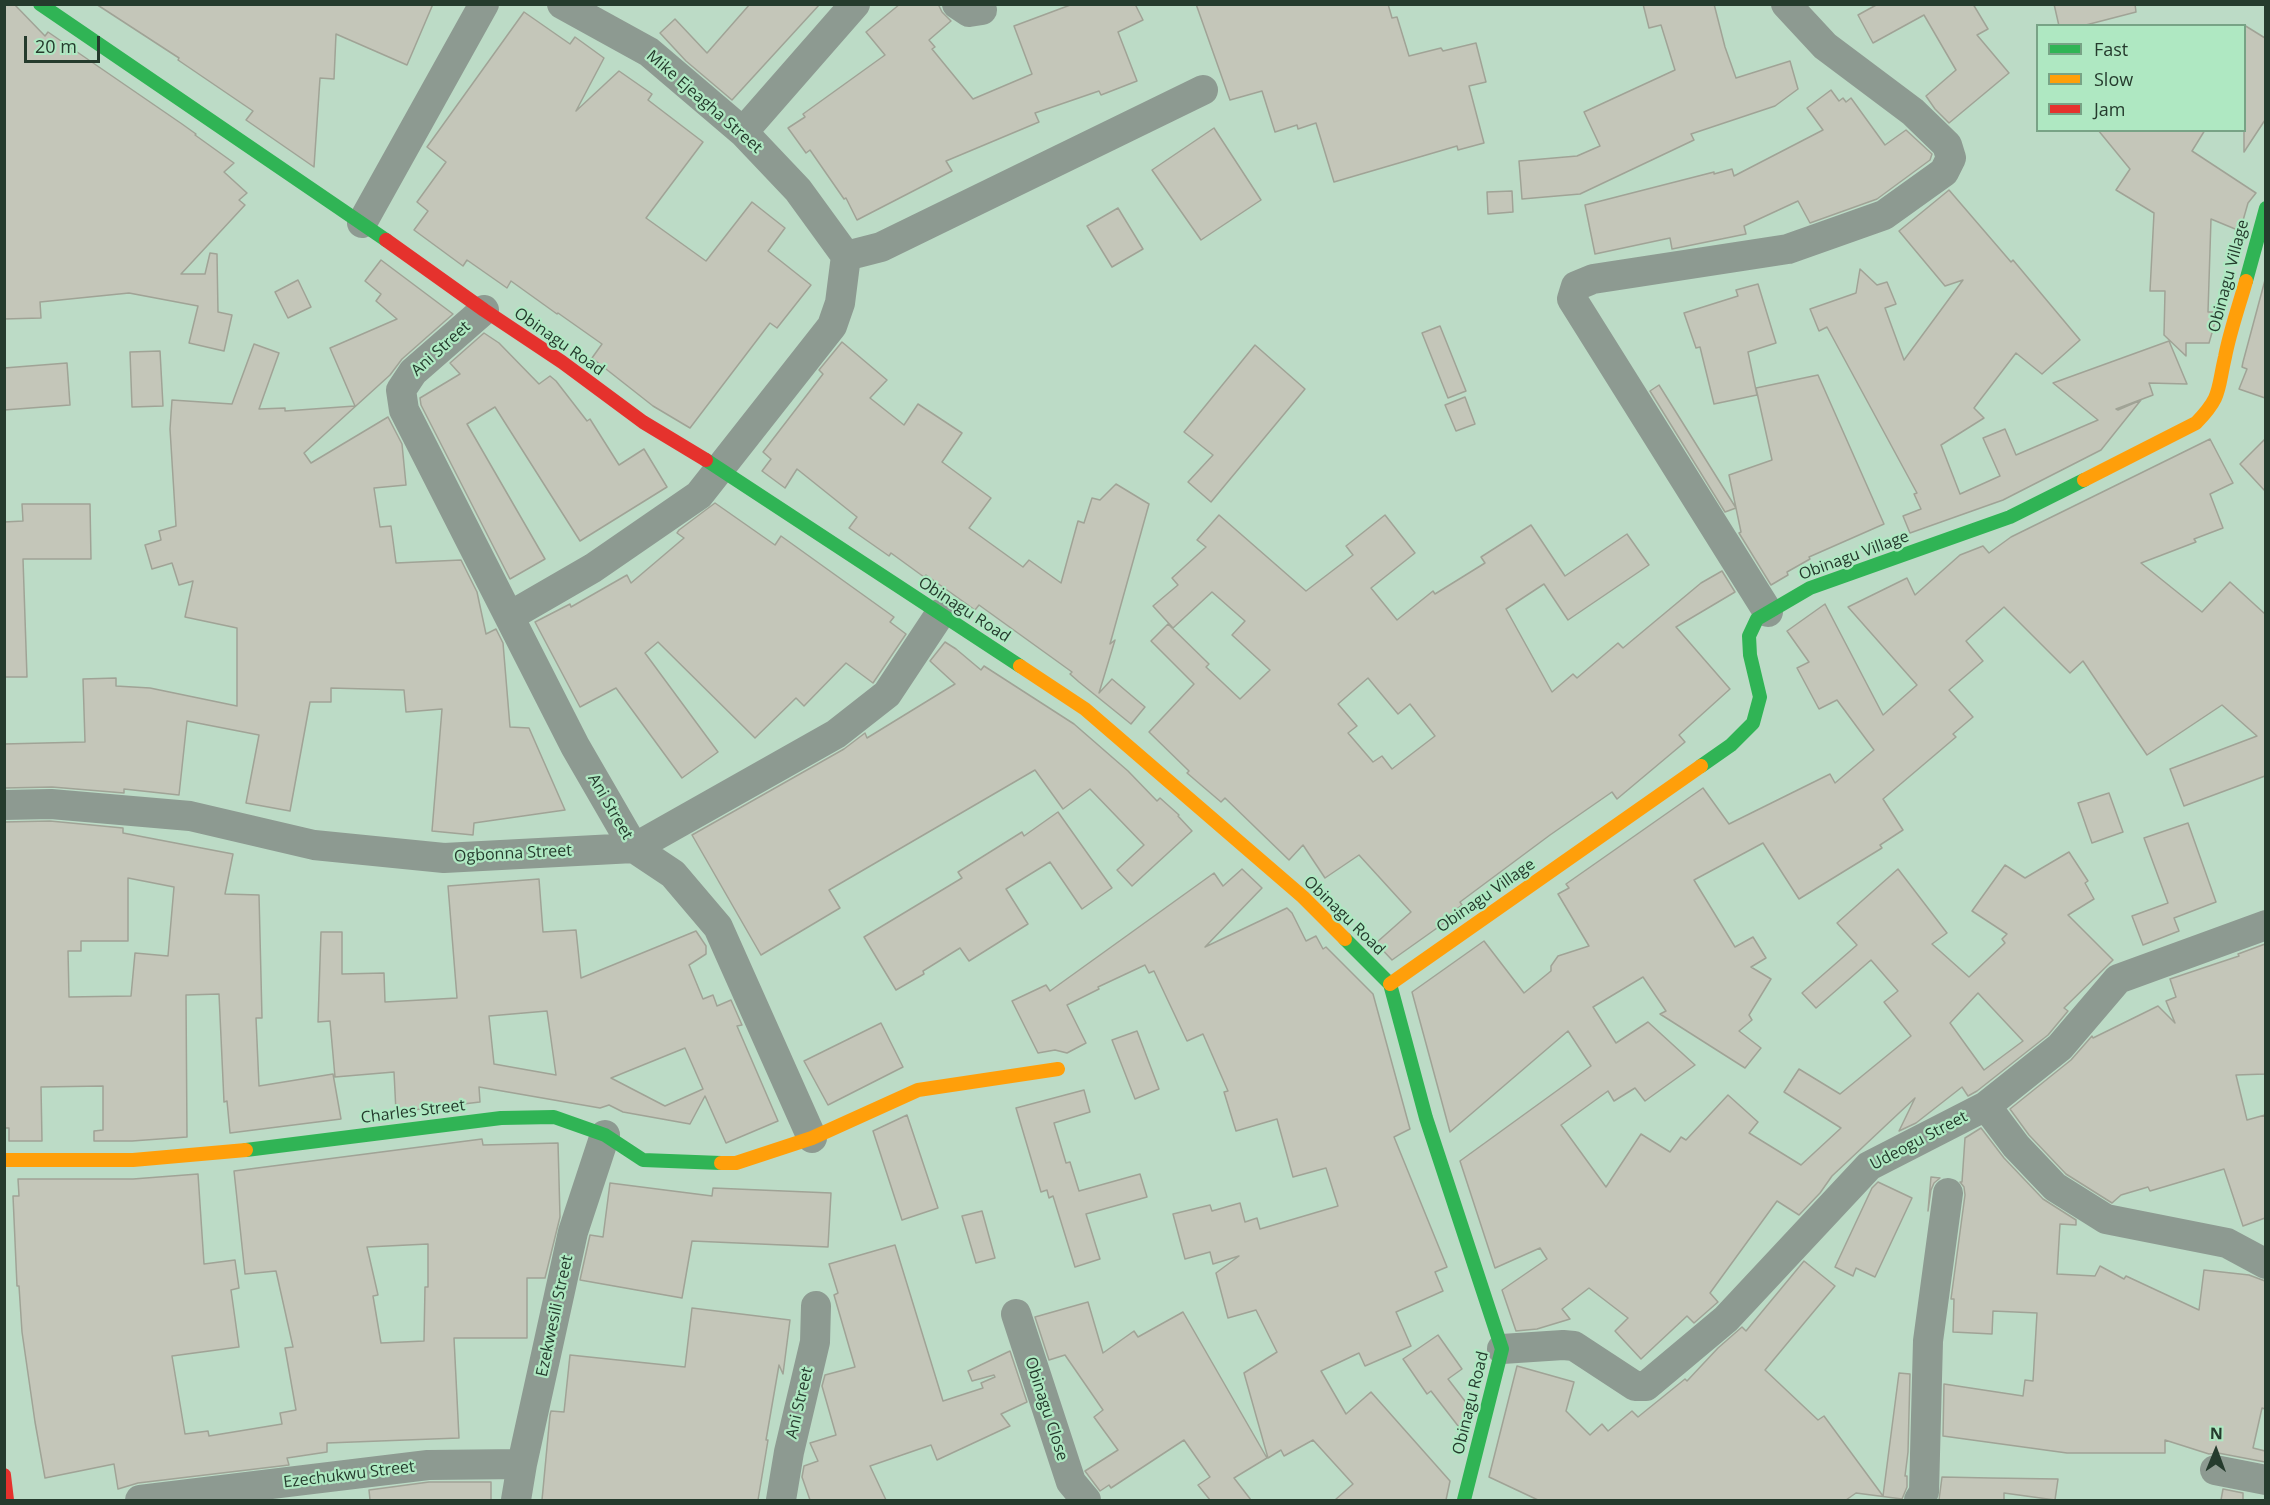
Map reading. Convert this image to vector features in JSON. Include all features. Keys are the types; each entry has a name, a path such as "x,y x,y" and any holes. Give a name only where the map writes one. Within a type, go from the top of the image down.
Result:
{"street":[{"name":"Obinagu Road","path":"40,4 362,223 484,310 562,362 643,422 720,468 1085,709 1303,897 1390,984 1426,1118 1502,1349 1464,1500"},
{"path":"362,223 484,4"},
{"name":"Mike Ejeagha Street","path":"562,4 649,52 743,132 798,190 846,256"},
{"path":"743,132 855,4"},
{"path":"1768,612 1572,299 1576,286 1593,279 1788,249 1884,215 1944,172 1951,158 1947,145 1914,112 1825,46 1786,4"},
{"path":"510,616 593,568 699,495 832,326 840,303 846,256 881,247 1203,90"},
{"name":"Obinagu Village","path":"1390,984 1731,745 1753,723 1760,697 1750,655 1749,636 1757,618 1810,588 2010,517 2196,423 2213,405 2222,381 2224,359 2265,208"},
{"name":"Ani Street","path":"484,310 413,372 401,390 404,410 575,746 634,848 673,874 718,927 812,1138"},
{"name":"Ogbonna Street","path":"4,805 51,804 190,816 314,845 444,858 634,848 836,734 887,694 940,614"},
{"name":"Udeogu Street","path":"1502,1349 1574,1346 1635,1386 1646,1386 1726,1319 1869,1166 1986,1106 2060,1047 2118,979 2265,925"},
{"name":"Charles Street","path":"4,1160 133,1160 232,1152 501,1118 554,1117 605,1135 643,1160 736,1162 812,1138 918,1090 1058,1068"},
{"path":"1986,1106 2016,1146 2055,1187 2106,1219 2227,1243 2265,1264"},
{"name":"Ezekwesili Street","path":"516,1500 573,1232 605,1135"},
{"path":"1919,1500 1924,1492 1928,1341 1948,1193"},
{"name":"Ani Street","path":"781,1500 789,1452 815,1342 816,1306"},
{"name":"Obinagu Close","path":"1016,1314 1071,1482 1086,1500"},
{"name":"Ezechukwu Street","path":"140,1500 428,1465 522,1464"},
{"path":"2215,1470 2265,1480"},
{"path":"4,1475 6,1500"}],"building":[{"path":"4,4 14,4 45,36 48,32 182,124 234,163 224,172 247,193 239,200 245,205 181,274 205,274 210,253 217,254 218,312 232,315 224,351 189,343 198,306 129,293 40,302 41,318 4,319"},
{"path":"96,4 433,4 407,65 336,34 334,79 320,78 314,167 246,120 253,111 178,60 179,58"},
{"path":"750,4 820,4 732,100 686,61 660,33 675,19 707,53"},
{"path":"900,4 938,4 951,21 929,40 935,47 932,49 973,99 1032,74 1014,26 1073,4 1135,4 1143,20 1118,32 1137,81 1101,95 1099,91 1035,113 1039,122 946,161 952,171 857,220 846,198 844,199 810,150 806,153 788,128 805,117 803,114 885,55 866,32"},
{"path":"1196,4 1388,4 1392,18 1397,17 1409,56 1476,43 1486,82 1469,86 1484,143 1458,150 1457,146 1334,182 1316,123 1298,129 1297,125 1275,132 1262,91 1230,100"},
{"path":"1643,4 1714,4 1736,78 1790,61 1798,89 1775,106 1691,134 1694,140 1580,194 1522,199 1519,161 1577,156 1600,146 1584,112 1675,70 1661,25 1649,28"},
{"path":"1878,4 1973,4 1988,29 1977,35 2009,73 1949,123 1926,96 1956,70 1924,15 1873,43 1858,15"},
{"path":"2054,4 2135,4 2136,12 2090,24 2059,24"},
{"path":"524,12 570,44 575,37 604,58 576,111 619,71 652,94 648,100 703,142 646,218 706,261 752,202 785,228 768,251 811,285 777,328 770,323 690,428 653,406 592,358 602,344 511,281 507,288 467,260 463,266 414,230 428,211 417,202 446,162 427,147"},
{"path":"2246,26 2265,38 2265,120 2244,152"},
{"path":"1831,90 1839,101 1843,98 1846,102 1851,98 1885,145 1906,130 1932,154 1930,160 1877,199 1810,223 1798,201 1744,226 1746,234 1672,249 1670,238 1595,254 1585,205 1714,172 1714,174 1732,169 1734,176 1823,130 1807,108"},
{"path":"1214,128 1261,200 1201,240 1152,170"},
{"path":"2100,132 2204,132 2192,151 2256,193 2248,203 2240,231 2211,219 2208,312 2218,312 2209,343 2186,343 2186,356 2164,335 2165,291 2150,291 2154,213 2116,190 2130,169"},
{"path":"1949,190 2011,262 2013,260 2080,340 2042,374 2016,353 1974,408 1984,418 1941,445 1960,494 2000,476 1983,438 2005,429 2016,455 2098,420 2053,383 2169,341 2187,384 2149,383 2153,395 2116,409 2141,400 2101,450 2003,500 1910,533 1903,516 1921,509 1914,494 1917,493 1827,327 1819,331 1810,309 1856,293 1860,269 1877,285 1887,282 1896,304 1885,308 1904,360 1963,280 1945,286 1899,231"},
{"path":"1512,191 1513,212 1488,214 1487,192"},
{"path":"1118,208 1143,249 1112,267 1087,226"},
{"path":"381,260 453,314 402,359 390,375 304,453 311,463 388,417 402,444 406,485 374,488 380,527 391,526 396,563 461,560 477,592 486,634 496,629 503,643 510,727 529,728 565,810 474,823 473,835 432,831 442,709 406,712 404,690 331,688 331,702 310,702 290,811 246,803 259,735 187,721 179,795 124,789 124,793 52,787 4,788 4,744 85,742 83,679 116,678 116,686 150,688 237,706 237,628 185,617 193,581 179,585 172,563 152,569 145,545 161,540 159,531 176,526 170,429 172,400 232,404 254,344 279,353 259,409 285,408 285,411 355,406 330,348 397,319 376,301 381,294 365,281"},
{"path":"298,280 311,307 288,318 275,292"},
{"path":"2265,280 2265,398 2239,389 2247,369 2242,367 2243,362"},
{"path":"1758,284 1776,343 1748,352 1757,395 1714,404 1700,347 1696,348 1684,313 1738,296 1736,290"},
{"path":"1440,326 1466,391 1448,398 1422,333"},
{"path":"484,333 499,343 539,384 550,376 556,381 587,421 590,419 619,465 644,449 667,487 580,541 495,407 467,424 545,559 510,579 421,405 420,398 460,374 450,363"},
{"path":"842,342 887,380 870,398 904,425 918,404 962,433 942,462 991,498 969,528 1023,567 1029,560 1061,583 1078,521 1084,523 1092,498 1100,500 1116,484 1149,504 1110,644 1115,640 1099,693 1112,679 1145,707 1131,724 1079,682 1070,674 1072,672 979,605 975,610 926,575 924,577 891,553 889,556 849,528 857,517 797,469 785,488 762,471 771,459 763,452 823,374 819,370"},
{"path":"1255,345 1305,389 1211,502 1188,482 1213,455 1184,432"},
{"path":"160,351 163,406 132,407 130,352"},
{"path":"67,363 70,405 4,410 4,368"},
{"path":"1818,375 1884,524 1809,557 1810,559 1787,572 1788,575 1771,585 1739,533 1741,532 1729,475 1772,460 1756,388"},
{"path":"1659,385 1736,508 1725,512 1650,391"},
{"path":"1465,397 1475,424 1456,431 1445,405"},
{"path":"2210,439 2233,483 2210,494 2223,528 2194,539 2196,542 2141,563 2202,612 2230,582 2265,614 2265,776 2184,806 2170,769 2257,736 2222,705 2147,755 2083,661 2070,673 2004,607 1966,641 1983,661 1949,690 1973,717 1953,734 1956,737 1883,799 1903,830 1880,845 1882,848 1799,899 1763,843 1694,880 1735,947 1753,937 1766,958 1751,967 1771,979 1749,1015 1752,1020 1739,1031 1761,1048 1745,1068 1660,1014 1666,1011 1643,977 1593,1007 1616,1043 1648,1022 1695,1065 1645,1101 1635,1088 1614,1101 1608,1091 1561,1125 1606,1187 1641,1134 1670,1152 1681,1137 1686,1140 1728,1095 1758,1122 1749,1133 1801,1165 1841,1128 1784,1092 1799,1069 1840,1094 1911,1036 1884,1002 1898,991 1871,960 1816,1008 1802,993 1857,945 1837,923 1898,869 1947,933 1932,944 1969,977 2005,943 2002,939 2007,934 1972,911 2005,865 2025,878 2069,852 2088,881 2085,883 2094,899 2068,915 2113,960 2064,1008 2068,1011 2048,1035 1977,1091 1968,1096 1962,1087 1916,1123 1899,1131 1915,1098 1832,1176 1820,1193 1799,1215 1777,1201 1710,1293 1718,1302 1694,1323 1687,1316 1641,1359 1615,1331 1628,1318 1589,1288 1562,1309 1570,1319 1537,1329 1516,1331 1502,1290 1547,1259 1540,1248 1495,1268 1460,1161 1591,1066 1568,1031 1450,1132 1412,992 1484,941 1524,993 1551,971 1551,966 1558,956 1589,946 1558,894 1569,888 1566,884 1703,788 1729,824 1830,774 1835,783 1874,750 1837,700 1819,709 1797,668 1809,662 1787,631 1825,604 1883,715 1917,685 1848,607 1907,578 1915,595 1960,555 1983,546 1989,553 2011,537","holes":["1978,993 2023,1041 1984,1070 1950,1023"]},
{"path":"2265,439 2265,491 2240,464"},
{"path":"715,503 775,545 781,536 894,617 890,622 906,634 873,683 846,663 804,706 796,698 755,738 658,642 645,653 718,752 682,778 616,688 580,707 535,622 570,604 571,607 627,575 631,583 684,538 677,533 679,530"},
{"path":"22,504 90,504 91,559 23,559 27,677 4,677 4,522 23,521"},
{"path":"1219,515 1306,591 1353,555 1346,546 1385,515 1415,553 1371,588 1397,620 1433,591 1435,594 1485,563 1481,557 1531,525 1565,576 1627,534 1649,565 1568,620 1544,584 1506,609 1552,692 1573,674 1577,678 1618,643 1623,648 1701,583 1722,571 1735,592 1676,627 1730,689 1679,735 1685,742 1617,799 1612,792 1550,835 1460,902 1462,905 1458,908 1461,911 1392,960 1376,943 1411,912 1359,855 1325,878 1303,845 1289,860 1225,798 1221,802 1187,773 1189,771 1149,732 1194,684 1151,641 1168,624 1209,664 1206,667 1240,699 1270,670 1232,635 1245,621 1212,592 1173,628 1153,606 1178,585 1172,578 1206,547 1197,540","holes":["1368,678 1398,714 1410,704 1435,736 1392,769 1382,756 1373,762 1348,733 1357,726 1338,704"]},
{"path":"945,642 981,670 984,666 1074,724 1128,771 1157,801 1160,798 1179,815 1192,831 1132,886 1117,870 1144,845 1090,789 1063,809 1035,770 829,890 840,908 761,955 692,835 844,749 865,733 867,738 955,684 930,661"},
{"path":"2109,793 2123,832 2092,843 2078,803"},
{"path":"1058,812 1112,888 1082,909 1050,862 1006,889 1028,924 969,961 960,948 923,971 924,974 896,990 864,937 962,878 958,872 1022,832 1024,836"},
{"path":"50,821 123,828 123,833 233,854 225,894 259,895 262,1018 256,1018 259,1086 333,1074 341,1119 230,1133 227,1101 224,1102 219,994 186,995 187,1137 94,1141 94,1131 103,1130 103,1086 41,1087 42,1141 9,1141 9,1128 4,1128 4,822","holes":["128,878 174,887 168,956 135,953 131,996 69,997 68,951 81,951 81,941 128,941"]},
{"path":"2188,823 2216,902 2174,918 2179,931 2143,945 2132,916 2168,903 2144,838"},
{"path":"1242,869 1262,888 1205,947 1287,908 1292,913 1306,941 1316,936 1323,949 1326,947 1373,994 1410,1129 1394,1137 1447,1267 1435,1272 1443,1291 1396,1312 1411,1346 1365,1366 1359,1353 1321,1371 1346,1414 1371,1392 1450,1481 1446,1500 1335,1500 1353,1484 1313,1440 1284,1456 1281,1450 1268,1458 1244,1373 1277,1352 1256,1310 1228,1318 1216,1273 1239,1256 1213,1264 1210,1252 1185,1259 1173,1214 1210,1205 1212,1211 1240,1203 1245,1222 1257,1218 1260,1229 1338,1206 1326,1168 1293,1177 1277,1119 1236,1131 1224,1092 1228,1091 1203,1034 1187,1041 1154,971 1149,973 1145,965 1098,987 1099,989 1067,1005 1086,1043 1067,1053 1055,1050 1038,1053 1012,1001 1046,985 1050,991 1214,873 1223,886"},
{"path":"539,879 543,932 576,930 581,978 696,931 706,946 706,954 689,965 703,999 713,995 717,1006 731,1000 742,1025 737,1026 778,1121 726,1143 705,1096 690,1124 623,1112 609,1105 600,1108 479,1087 480,1102 396,1112 394,1072 335,1077 330,1021 318,1022 321,932 342,932 342,974 384,973 385,1002 457,998 448,886","holes":["547,1011 556,1075 494,1064 489,1016","685,1048 703,1089 665,1106 611,1078"]},
{"path":"2265,944 2265,1074 2236,1075 2247,1120 2265,1115 2265,1218 2243,1226 2224,1169 2150,1191 2148,1187 2121,1195 2112,1203 2066,1174 2029,1135 2010,1109 2071,1060 2092,1036 2093,1038 2158,1006 2175,1023 2166,1001 2176,997 2170,979 2239,956 2238,954"},
{"path":"881,1023 903,1067 828,1105 804,1061"},
{"path":"1137,1031 1159,1089 1135,1099 1112,1040"},
{"path":"1084,1090 1090,1112 1054,1123 1066,1163 1070,1162 1079,1191 1140,1174 1147,1197 1086,1214 1100,1259 1075,1267 1053,1196 1049,1198 1047,1190 1041,1192 1016,1108"},
{"path":"907,1115 938,1208 902,1220 873,1131"},
{"path":"1981,1128 2004,1158 2043,1199 2076,1220 2076,1225 2060,1224 2057,1274 2095,1276 2100,1266 2124,1279 2126,1276 2199,1310 2204,1270 2249,1275 2265,1281 2265,1409 2262,1408 2253,1448 2265,1451 2265,1462 2218,1453 2209,1454 2165,1440 2165,1453 2067,1453 1943,1436 1944,1384 2023,1396 2025,1380 2033,1381 2037,1313 1993,1311 1992,1334 1953,1332 1954,1299 1951,1299 1965,1195 1964,1187 1960,1182 1962,1182 1965,1138"},
{"path":"482,1139 483,1145 558,1143 560,1217 545,1278 527,1278 527,1338 454,1338 459,1438 327,1443 327,1452 287,1458 289,1465 138,1483 118,1489 114,1464 45,1478 22,1332 19,1286 17,1286 13,1196 19,1196 18,1179 133,1179 198,1174 204,1264 235,1260 239,1288 231,1290 239,1347 172,1356 185,1434 208,1431 209,1436 282,1424 280,1413 296,1410 285,1348 293,1347 276,1271 245,1274 234,1171","holes":["428,1244 428,1287 425,1287 424,1341 381,1343 373,1296 378,1295 367,1247"]},
{"path":"1931,1177 1940,1178 1931,1190 1928,1211"},
{"path":"1878,1182 1912,1198 1875,1277 1856,1268 1853,1276 1835,1267 1872,1188"},
{"path":"610,1183 712,1196 713,1188 831,1193 828,1247 692,1241 682,1298 580,1280 590,1235 603,1237"},
{"path":"982,1211 995,1258 976,1263 962,1216"},
{"path":"895,1245 943,1401 983,1388 981,1383 995,1377 994,1375 972,1381 968,1371 1010,1351 1027,1402 1001,1414 1010,1426 937,1460 931,1445 870,1466 886,1500 810,1500 802,1477 804,1466 818,1461 810,1443 836,1435 822,1386 825,1375 855,1367 834,1295 838,1293 829,1264"},
{"path":"1804,1261 1835,1286 1765,1370 1818,1420 1824,1416 1883,1496 1899,1373 1910,1374 1908,1452 1905,1476 1907,1476 1907,1487 1902,1499 1856,1493 1846,1500 1538,1500 1489,1477 1517,1366 1574,1382 1566,1411 1590,1435 1602,1424 1608,1431 1632,1411 1638,1417 1685,1379 1687,1381 1718,1348 1742,1327 1746,1331"},
{"path":"1088,1302 1103,1353 1134,1331 1138,1337 1183,1312 1267,1458 1234,1478 1251,1500 1210,1500 1198,1485 1210,1477 1184,1440 1111,1488 1109,1485 1100,1491 1085,1471 1118,1450 1094,1417 1103,1410 1065,1355 1049,1360 1035,1317"},
{"path":"692,1308 790,1320 783,1374 779,1365 758,1500 542,1500 550,1415 551,1411 564,1412 570,1355 685,1367"},
{"path":"1438,1335 1462,1369 1448,1379 1468,1405 1462,1431 1431,1391 1427,1394 1403,1359"},
{"path":"1942,1477 2058,1479 2055,1500 2004,1493 2004,1500 1939,1500"},
{"path":"429,1482 491,1482 491,1500 370,1500 369,1490"},
{"path":"2223,1489 2243,1493 2243,1500 2221,1500"}],"traffic: fast":[{"path":"40,4 386,240"},
{"path":"2246,281 2266,208"},
{"path":"706,460 1020,666"},
{"path":"1701,766 1731,745 1753,723 1760,697 1750,655 1749,636 1757,619 1810,588 2010,517 2084,480"},
{"path":"1345,939 1390,984 1426,1118 1502,1349 1464,1500"},
{"path":"246,1150 501,1118 554,1117 605,1135 643,1160 721,1163"}],"traffic: slow":[{"path":"2084,480 2196,423 2204,414 2217,393 2229,338 2246,281"},
{"path":"1020,666 1085,709 1303,897 1345,939"},
{"path":"1390,984 1701,766"},
{"path":"721,1163 736,1163 812,1138 918,1090 1058,1069"},
{"path":"4,1160 133,1160 246,1150"}],"traffic: jam":[{"path":"386,240 562,362 643,422 706,460"},
{"path":"4,1475 7,1500"}]}
